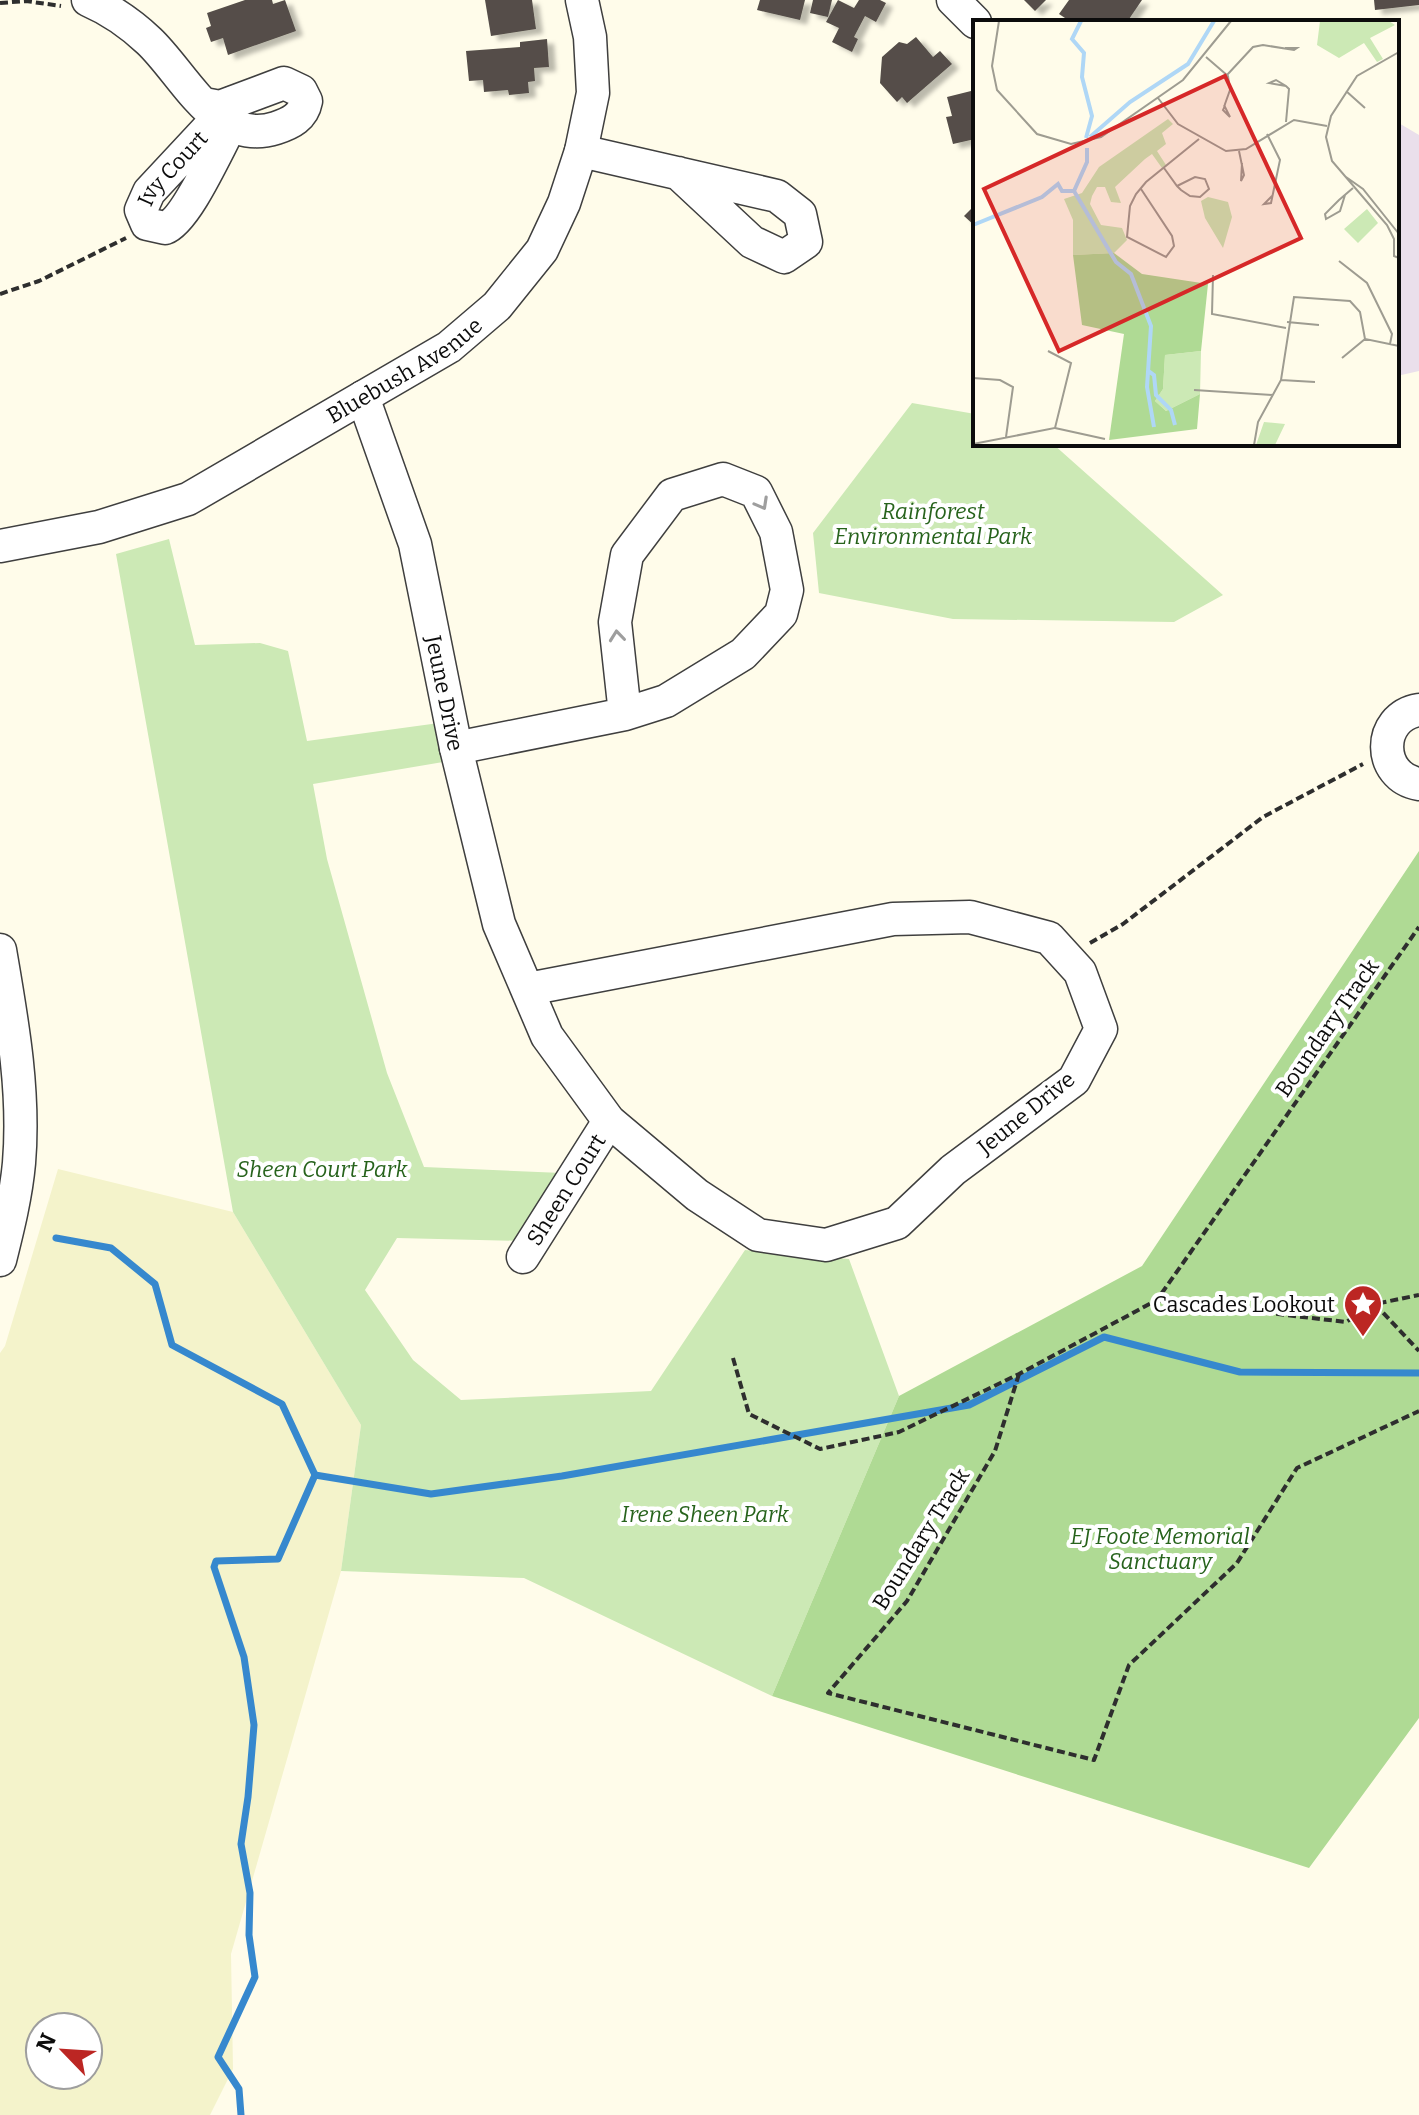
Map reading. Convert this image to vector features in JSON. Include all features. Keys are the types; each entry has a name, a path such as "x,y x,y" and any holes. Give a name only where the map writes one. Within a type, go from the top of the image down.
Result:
{"street":[{"name":"Bluebush Avenue","path":"0,546 99,527 188,499 449,347 497,306 542,250 564,203 581,151 593,93 590,37 582,0"},
{"path":"953,0 973,20"},
{"name":"Ivy Court","path":"76,3 123,18 222,112 252,132 280,127 264,89 222,112 152,188 141,208 138,227"},
{"path":"138,227 168,227 175,223 185,209 222,112"},
{"path":"581,151 678,173"},
{"path":"152,188 185,209"},
{"name":"Jeune Drive","path":"363,397 415,544 456,748 499,924 547,1036 609,1121 697,1195 758,1235 826,1245 897,1223 953,1170 1074,1080 1101,1029 1080,972 1049,938 970,917 893,919 528,989"},
{"path":"456,748 625,714 666,701 743,654 781,614 787,590 776,532 756,492 723,479 672,495 627,555 615,622 625,714"},
{"path":"1419,710 1401,717 1392,726 1386,751 1395,771 1419,784"},
{"path":"0,950 21,1101 19,1165 0,1260"},
{"name":"Sheen Court","path":"523,1257 609,1121"}],"path":[{"path":"0,3 76,3"},
{"path":"0,294 34,284 121,242 138,227"},
{"path":"1067,957 1123,924 1263,817 1386,751"},
{"name":"Boundary Track","path":"1419,927 1157,1300 1019,1374 995,1451 907,1601 828,1693 1094,1760 1129,1665 1237,1563 1297,1468 1419,1411"},
{"path":"1157,1300 1346,1322 1375,1304 1419,1295"},
{"path":"1375,1304 1419,1351"},
{"path":"733,1358 749,1414 820,1449 899,1432 1019,1374"}],"shaded area":[{"path":"1399,123 1419,135 1419,371 1399,376"}],"green space":[{"name":"Rainforest Environmental Park","path":"912,403 973,414 973,446 1055,446 1223,595 1174,622 953,619 819,593 813,533"},
{"path":"169,539 195,645 260,643 288,651 307,741 439,723 449,761 313,784 327,859 387,1073 424,1167 562,1173 524,1241 397,1238 365,1290 413,1360 461,1400 651,1391 745,1250 849,1259 899,1396 772,1696 524,1578 341,1571 361,1425 233,1212 116,554"},
{"name":"EJ Foote Memorial Sanctuary","path":"1419,851 1419,1718 1309,1868 772,1696 899,1396 1142,1266"},
{"path":"58,1169 233,1212 361,1425 341,1571 231,1954 233,2069 210,2115 0,2115 0,1353 5,1346"}],"building":[{"path":"245,0 272,0 273,4 285,0 296,31 228,55 223,38 211,42 206,28 211,26 207,13"},
{"path":"485,0 532,0 536,29 491,36"},
{"path":"760,0 805,0 800,20 757,10"},
{"path":"813,0 832,0 828,17 810,13"},
{"path":"838,0 854,8 859,0 886,3 876,22 865,16 854,37 858,39 852,52 832,42 839,28 826,22"},
{"path":"1024,0 1046,0 1035,11"},
{"path":"1069,0 1142,0 1128,20 1068,20 1059,14"},
{"path":"1374,0 1419,0 1419,5 1375,10"},
{"path":"916,37 933,57 940,51 952,64 907,103 902,97 897,102 880,83 882,57 899,42 907,44"},
{"path":"547,39 549,67 534,68 535,81 528,82 529,93 509,95 508,90 484,92 483,80 469,81 466,51 520,47 520,42"},
{"path":"973,90 973,139 953,144 946,117 952,116 947,97"},
{"path":"973,207 973,224 964,216"}],"waterway":[{"path":"56,1238 111,1248 155,1284 172,1345 282,1404 315,1475 278,1559 216,1561 214,1567 244,1657 254,1725 241,1844 250,1893 249,1935 255,1977 218,2057 239,2089 241,2115"},
{"path":"315,1475 431,1494 562,1476 969,1405 1104,1337 1240,1372 1419,1373"}],"place":[{"name":"Cascades Lookout","path":"1363,1338"}],"park label":[{"name":"Sheen Court Park","path":"322,1169"},
{"name":"Irene Sheen Park","path":"705,1514"}]}
